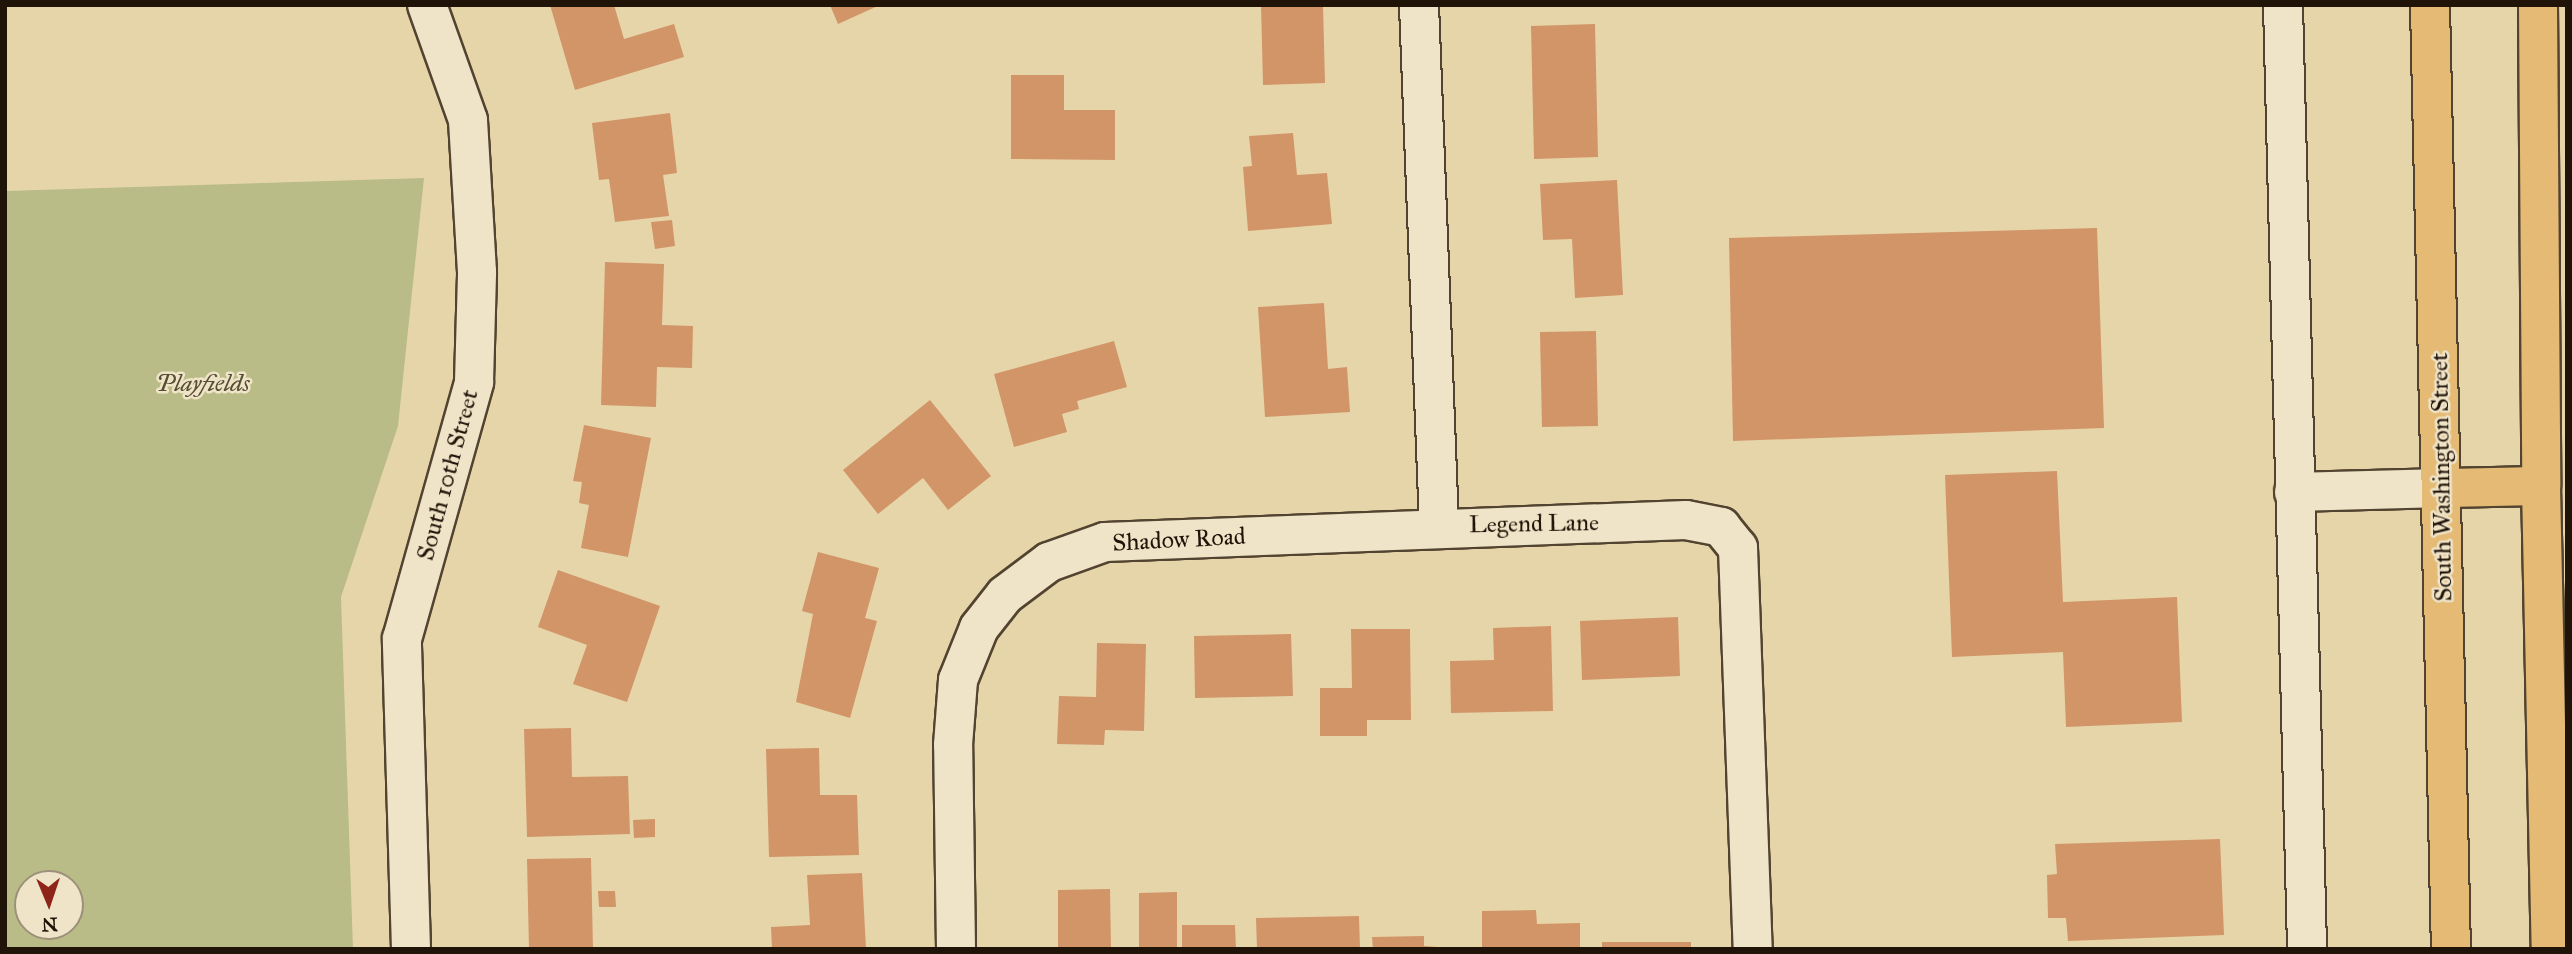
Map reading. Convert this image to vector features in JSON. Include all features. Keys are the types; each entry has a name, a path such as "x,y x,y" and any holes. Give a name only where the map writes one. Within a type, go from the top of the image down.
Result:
{"main road":[{"name":"South Washington Street","path":"2430,5 2443,488 2451,949"},
{"path":"2538,5 2554,485 2551,949"},
{"path":"2443,488 2554,485"}],"street":[{"name":"South 10th Street","path":"411,949 402,639 474,383 477,272 468,120 427,5"},
{"name":"Legend Lane","path":"1419,5 1439,526 1686,520 1721,527 1738,548 1754,949"},
{"path":"2283,5 2307,949"},
{"path":"2294,492 2443,488"},
{"name":"Shadow Road","path":"956,949 953,746 958,680 979,628 1006,595 1049,562 1105,542 1439,526"}],"green space":[{"name":"Playfields","path":"424,178 398,426 341,597 353,949 5,949 5,191"}],"building":[{"path":"550,5 614,5 624,39 674,24 684,57 575,90"},
{"path":"830,5 880,5 838,24"},
{"path":"1261,5 1323,5 1325,83 1263,85"},
{"path":"1595,24 1598,157 1534,159 1531,26"},
{"path":"1011,75 1064,75 1064,110 1115,110 1115,160 1011,159"},
{"path":"670,113 677,173 663,175 669,216 615,222 609,179 599,180 592,123"},
{"path":"1293,133 1297,175 1327,173 1332,224 1248,231 1243,167 1252,166 1249,136"},
{"path":"1617,180 1623,295 1575,298 1572,239 1543,240 1540,184"},
{"path":"672,220 675,246 655,249 651,222"},
{"path":"2097,228 2104,428 1733,441 1729,238"},
{"path":"605,262 664,264 662,325 693,326 692,368 657,367 656,407 601,405"},
{"path":"1324,303 1328,369 1347,367 1350,412 1265,417 1258,307"},
{"path":"1596,331 1598,426 1542,427 1540,332"},
{"path":"1114,341 1127,387 1077,401 1079,409 1062,414 1067,432 1014,447 994,374"},
{"path":"930,400 991,476 948,510 923,478 878,514 843,470"},
{"path":"584,425 651,438 628,557 581,548 589,505 579,503 582,482 573,481"},
{"path":"2057,471 2063,602 2177,597 2182,722 2066,727 2063,652 1952,657 1945,475"},
{"path":"818,552 879,568 865,618 877,621 850,718 796,702 813,614 802,611"},
{"path":"558,570 660,606 627,702 573,684 587,645 538,627"},
{"path":"1678,617 1680,676 1582,680 1580,621"},
{"path":"1551,626 1553,711 1451,713 1450,661 1494,660 1493,628"},
{"path":"1351,629 1410,629 1411,720 1367,720 1367,736 1320,736 1320,688 1352,688"},
{"path":"1291,634 1293,696 1195,698 1194,636"},
{"path":"1097,643 1146,644 1144,731 1105,730 1104,745 1057,744 1059,696 1096,697"},
{"path":"571,728 572,777 628,776 630,834 527,837 524,729"},
{"path":"819,748 820,795 857,795 859,855 769,857 766,749"},
{"path":"655,819 655,837 634,838 633,820"},
{"path":"2220,839 2224,935 2068,941 2066,918 2048,918 2047,875 2057,874 2055,844"},
{"path":"591,858 593,949 529,949 527,859"},
{"path":"862,873 866,949 772,949 771,927 810,925 807,875"},
{"path":"1110,889 1111,949 1058,949 1058,890"},
{"path":"598,891 615,891 616,907 599,907"},
{"path":"1177,892 1177,949 1139,949 1139,893"},
{"path":"1536,910 1537,924 1580,923 1580,949 1482,949 1482,911"},
{"path":"1359,916 1360,949 1257,949 1256,918"},
{"path":"1182,925 1235,925 1236,949 1182,949"},
{"path":"1424,936 1424,946 1466,949 1373,949 1372,937"},
{"path":"1602,942 1691,942 1691,949 1602,949"}]}
